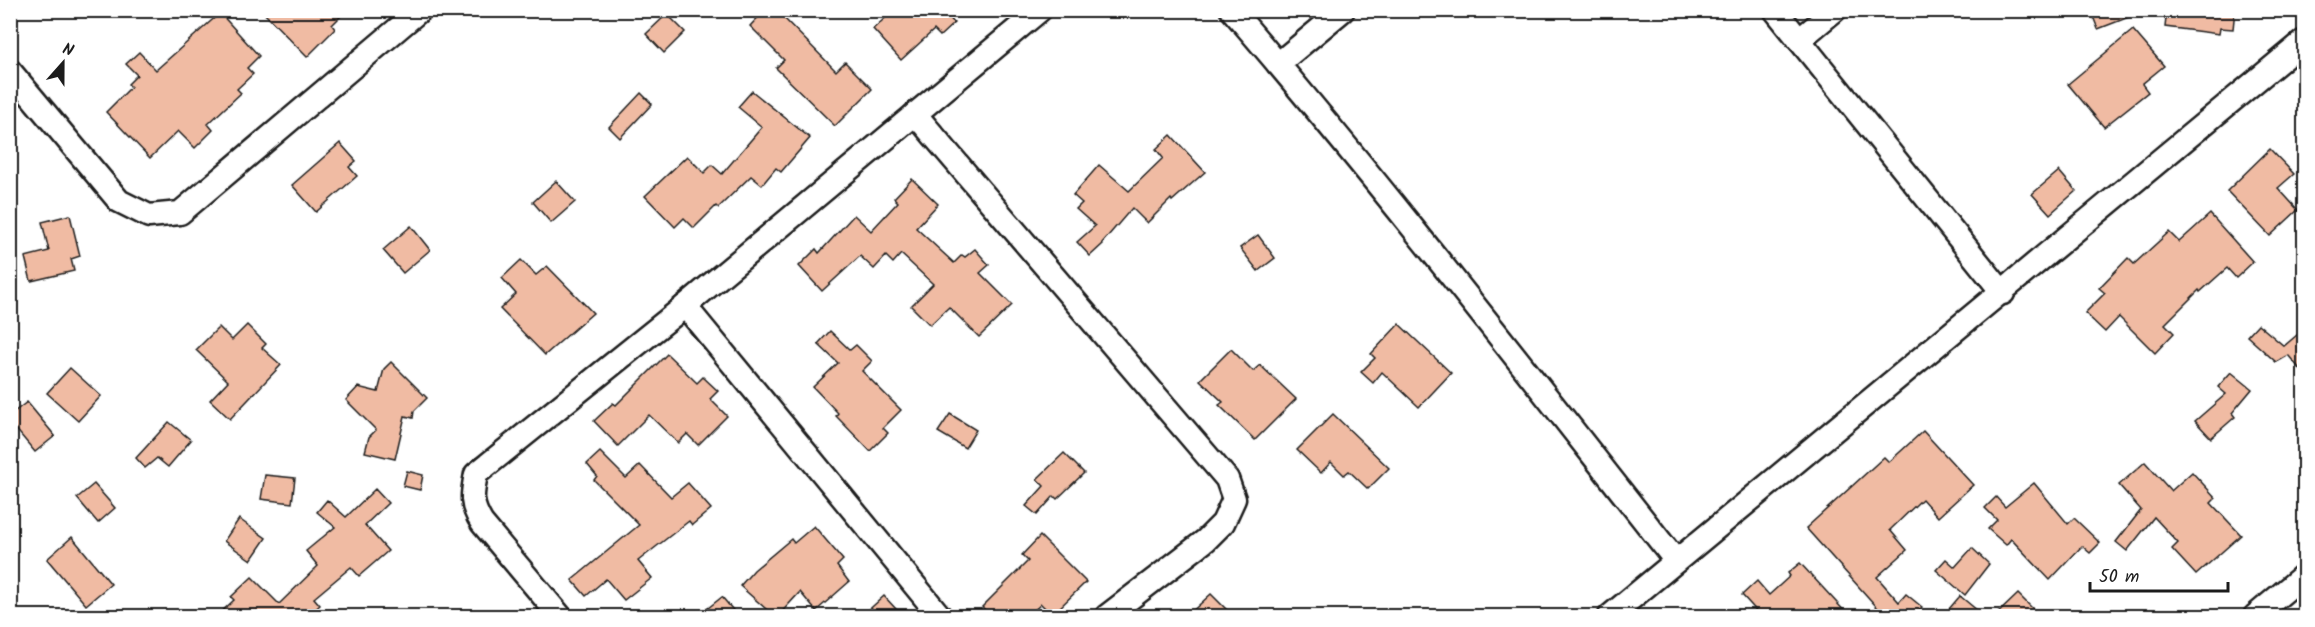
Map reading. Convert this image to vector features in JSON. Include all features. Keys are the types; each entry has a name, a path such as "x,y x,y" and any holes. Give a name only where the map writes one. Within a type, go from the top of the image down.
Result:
{"street":[{"path":"10,71 119,201 149,216 180,213 420,10"},
{"path":"560,616 482,523 474,510 472,495 476,474 685,306 1040,10"},
{"path":"1232,10 1492,328 1676,561"},
{"path":"1278,64 1343,10"},
{"path":"1775,10 2003,292"},
{"path":"1798,40 1834,10"},
{"path":"1610,616 2304,40"},
{"path":"915,114 1227,479 1234,499 1223,523 1206,540 1107,616"},
{"path":"685,306 940,616"},
{"path":"2255,616 2304,575"}],"building":[{"path":"261,10 347,10 332,25 335,29 307,57"},
{"path":"765,10 776,10 836,71 845,62 872,89 835,126 776,68 784,60 750,26"},
{"path":"894,10 943,10 954,23 940,36 934,30 901,60 873,29"},
{"path":"2101,10 2142,10 2142,12 2098,29 2092,14"},
{"path":"2167,10 2235,10 2233,29 2220,28 2219,34 2165,27"},
{"path":"220,13 259,56 247,68 253,74 237,89 241,93 208,124 213,130 195,148 178,131 150,158 106,112 131,87 128,84 137,75 126,64 139,52 156,70"},
{"path":"667,14 685,32 664,53 646,34"},
{"path":"2133,30 2164,66 2142,84 2148,92 2104,127 2068,84"},
{"path":"752,91 810,138 781,172 776,168 762,185 751,176 694,228 684,218 675,227 645,196 687,156 704,173 712,165 722,174 762,127 738,107"},
{"path":"641,93 652,104 620,138 609,127"},
{"path":"1171,135 1205,172 1172,201 1171,199 1147,223 1132,208 1103,244 1090,256 1077,242 1095,226 1076,209 1082,203 1073,195 1099,165 1129,191 1163,158 1156,149"},
{"path":"340,143 356,161 349,167 357,176 316,212 292,185"},
{"path":"2270,149 2294,174 2278,188 2298,210 2270,236 2227,191"},
{"path":"2059,171 2076,191 2050,214 2032,194"},
{"path":"912,179 938,204 916,228 954,263 962,255 965,257 975,249 989,265 980,273 1012,305 979,337 949,307 930,325 911,306 933,284 901,254 893,263 886,256 874,269 860,256 822,291 799,266 816,249 819,253 854,215 871,231 898,202 894,198"},
{"path":"556,181 575,202 551,223 533,202"},
{"path":"2210,214 2253,262 2236,278 2227,268 2200,292 2199,290 2165,324 2174,333 2155,353 2119,317 2105,332 2085,313 2105,293 2099,288 2128,258 2134,264 2169,232 2179,242"},
{"path":"70,215 80,256 71,259 74,271 31,281 25,257 49,251 42,222"},
{"path":"411,226 430,250 403,273 383,250"},
{"path":"1258,235 1275,258 1258,271 1240,248"},
{"path":"521,260 536,275 547,266 593,313 545,355 500,309 516,294 502,278"},
{"path":"1399,324 1451,373 1419,407 1382,372 1373,383 1361,372 1375,358 1371,354"},
{"path":"2258,324 2284,346 2304,329 2304,374 2288,355 2276,362 2247,336"},
{"path":"247,325 266,344 262,348 281,365 230,419 210,400 228,381 196,350 219,327 232,340"},
{"path":"830,331 850,350 856,345 872,361 862,371 901,410 883,428 888,433 870,451 836,416 838,413 813,387 838,363 818,344"},
{"path":"1231,349 1253,371 1260,365 1296,399 1255,440 1219,405 1223,402 1200,380"},
{"path":"667,354 697,383 703,377 718,391 710,399 727,416 698,445 687,434 678,443 649,415 618,446 594,421 613,403 616,405"},
{"path":"391,362 427,398 414,411 413,418 405,416 395,459 365,452 369,437 376,430 346,400 358,387 378,392 384,369"},
{"path":"70,368 101,396 78,421 47,393"},
{"path":"2231,372 2252,389 2232,413 2235,417 2211,438 2195,421 2226,394 2218,387"},
{"path":"27,402 55,436 35,452 10,422 10,415"},
{"path":"950,414 976,430 965,448 938,432"},
{"path":"1333,414 1389,468 1368,489 1349,471 1344,475 1331,462 1321,473 1297,450"},
{"path":"169,422 191,440 168,467 157,458 145,468 136,458"},
{"path":"1923,431 1973,485 1938,517 1922,499 1890,530 1907,550 1877,577 1899,602 1906,594 1922,607 1914,616 1885,616 1806,528 1884,457 1889,462"},
{"path":"600,452 626,478 640,465 671,497 688,483 711,509 692,525 689,521 638,561 652,578 624,600 606,579 586,596 572,580 639,525 594,480 597,476 587,464"},
{"path":"1064,453 1084,473 1057,499 1054,496 1037,515 1026,506 1044,486 1037,479"},
{"path":"2145,462 2171,491 2192,472 2216,498 2211,503 2241,535 2196,575 2172,549 2178,543 2154,517 2127,551 2116,542 2141,510 2119,485"},
{"path":"407,471 423,475 420,490 403,486"},
{"path":"265,475 295,478 292,503 261,499"},
{"path":"2034,483 2068,524 2074,518 2100,543 2090,553 2082,546 2050,580 2011,539 2006,545 1988,529 1997,520 1985,508 1996,497 2005,507"},
{"path":"94,484 115,508 98,523 77,498"},
{"path":"375,489 388,503 365,525 388,551 359,576 351,567 314,598 320,605 308,616 217,616 234,600 231,597 252,577 279,604 318,566 306,551 335,527 317,512 327,500 346,517"},
{"path":"239,519 266,538 251,560 224,541"},
{"path":"814,526 843,560 837,566 849,582 816,611 800,592 778,616 774,616 740,586 754,570 791,539 794,543"},
{"path":"1040,536 1086,582 1052,615 1041,604 1028,616 992,616 982,607 1028,561 1022,555"},
{"path":"72,537 111,584 86,605 47,559"},
{"path":"1972,548 1989,564 1965,595 1936,570 1946,559 1955,567"},
{"path":"1800,563 1849,616 1761,616 1742,595 1757,581 1769,595 1790,576 1788,573"},
{"path":"1211,594 1233,616 1187,616"},
{"path":"2018,594 2040,616 1995,616"},
{"path":"884,596 896,609 889,616 862,616"},
{"path":"1960,596 1984,616 1943,616"},
{"path":"722,597 738,616 698,616"}]}
